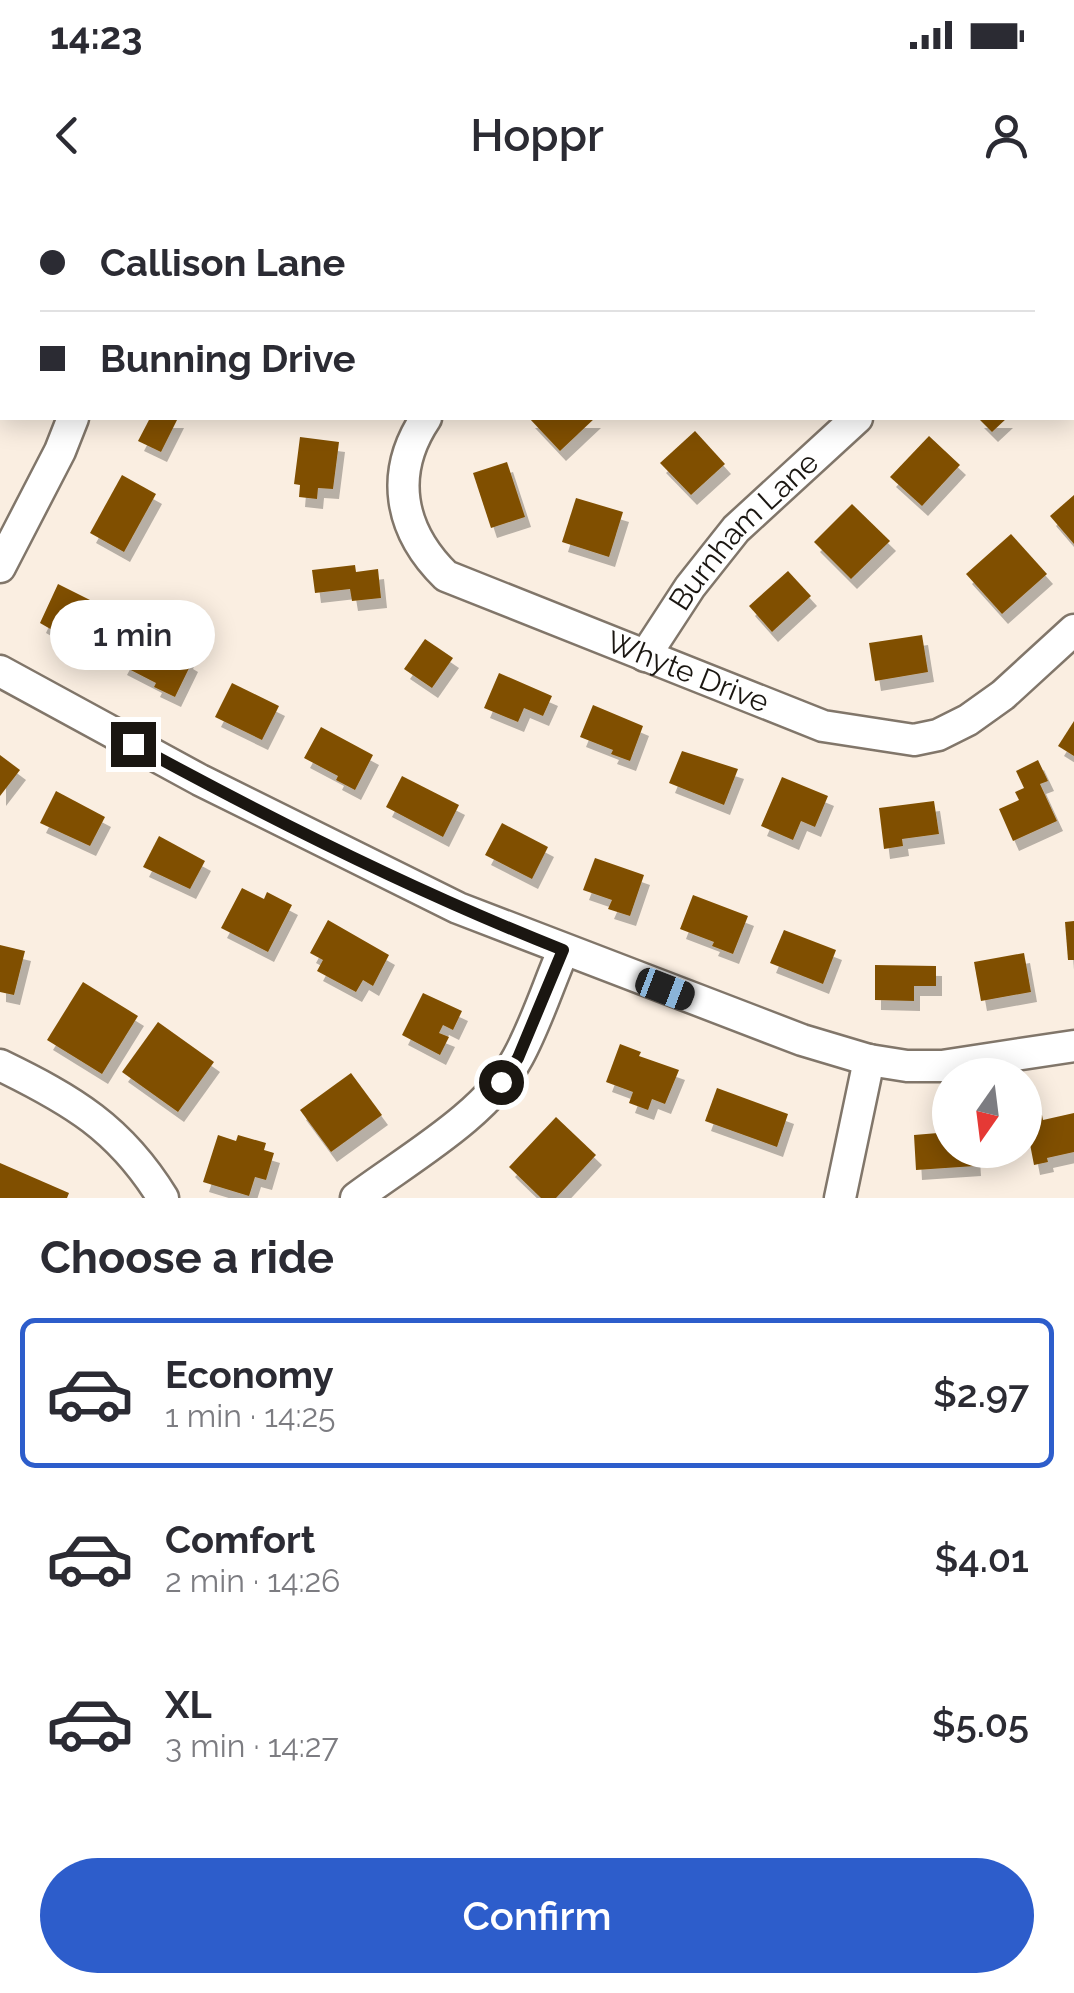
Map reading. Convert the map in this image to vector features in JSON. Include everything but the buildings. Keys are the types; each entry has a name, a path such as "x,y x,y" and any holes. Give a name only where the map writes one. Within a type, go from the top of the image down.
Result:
{"street":[{"path":"0,568 72,420"},
{"name":"Whyte Drive","path":"425,420 406,458 403,491 419,544 446,576 823,726 914,740 938,735 1003,695 1074,630"},
{"name":"Burnham Lane","path":"645,656 690,587 736,529 855,420"},
{"path":"0,671 200,780 458,908 802,1040 869,1060 942,1066 1074,1046"},
{"path":"356,1198 475,1109 501,1082 518,1058 563,950"},
{"path":"840,1198 869,1060"},
{"path":"0,1066 62,1095 96,1119 126,1146 163,1198"}],"route":[{"path":"133,744 458,908 563,950 518,1058 501,1082"}]}
